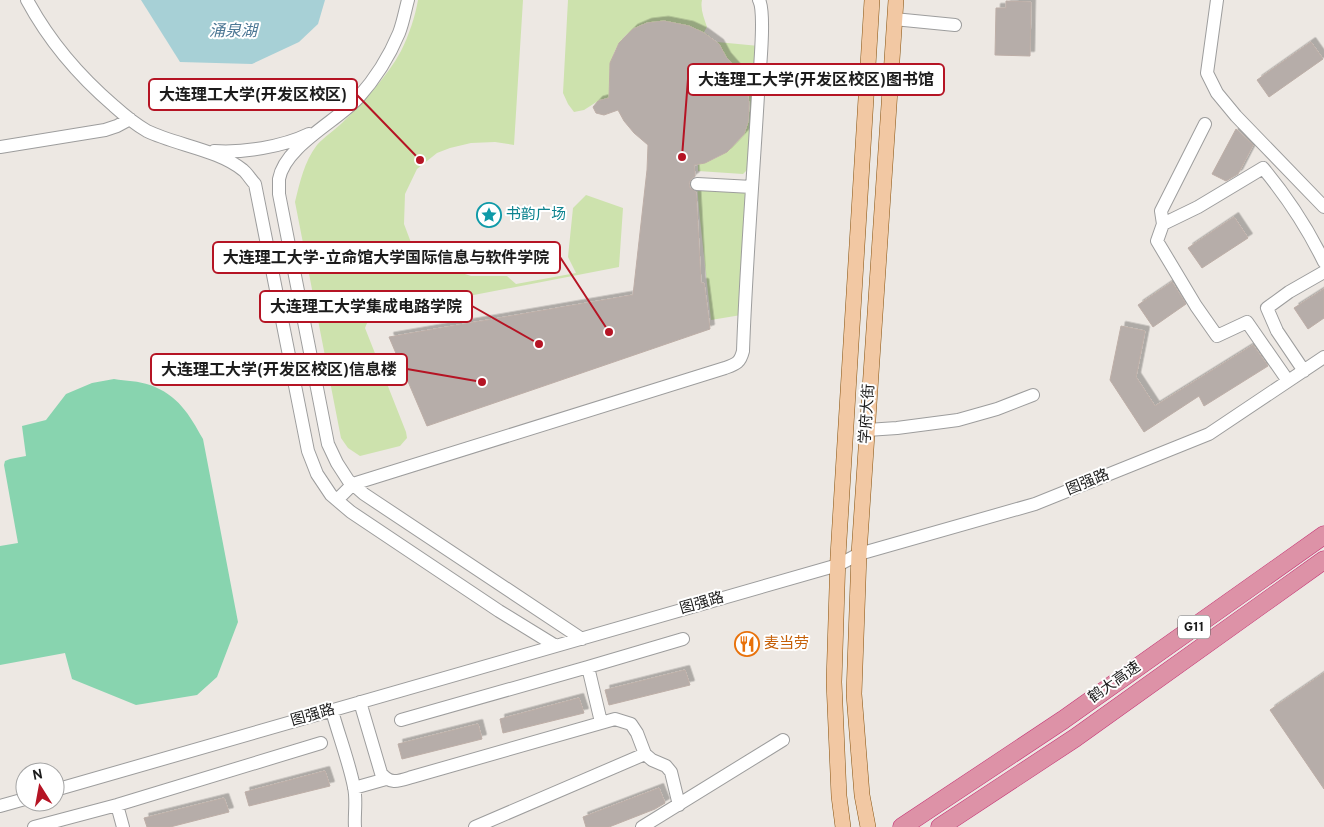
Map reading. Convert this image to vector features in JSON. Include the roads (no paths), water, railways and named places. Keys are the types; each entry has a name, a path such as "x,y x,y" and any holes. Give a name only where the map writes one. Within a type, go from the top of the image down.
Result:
{"highway":[{"name":"鹤大高速","path":"902,827 1063,720 1324,534"},
{"name":"鹤大高速","path":"940,827 1075,738 1324,560"}],"main road":[{"name":"学府大街","path":"843,827 839,796 834,682 838,565 872,0"},
{"name":"学府大街","path":"868,827 862,794 854,694 859,554 896,0"}],"street":[{"path":"27,0 49,37 64,56 86,80 130,119 146,130 165,138 224,158 243,170 255,184 308,451 317,474 331,495 351,512 396,543 556,646"},
{"path":"408,0 399,32 386,60 374,79 357,98 298,148 286,163 280,178 279,194 328,444 348,480 381,506 582,639"},
{"path":"337,500 353,484 735,364 741,359 762,25 759,0"},
{"path":"1217,0 1206,73 1217,93 1236,116 1324,207"},
{"path":"894,19 955,25"},
{"path":"0,147 105,130 130,119"},
{"path":"1205,124 1161,211 1163,224 1157,241 1196,306 1217,336 1247,322 1288,381"},
{"path":"191,146 215,151 238,152 301,138 326,125"},
{"path":"1163,224 1263,168 1279,187 1324,262"},
{"path":"697,184 752,187"},
{"path":"1304,371 1277,331 1267,308 1289,292 1324,272"},
{"name":"图强路","path":"65,787 838,565 859,554 1035,504 1209,434 1324,357"},
{"path":"867,430 958,420 997,409 1033,395"},
{"path":"401,720 683,639"},
{"path":"588,667 601,722"},
{"path":"360,702 381,772 386,779"},
{"path":"332,711 354,788 356,806 355,827"},
{"path":"354,788 386,779 396,781 412,777 615,719 631,724 637,732 645,754 652,760 666,766 671,772 679,805"},
{"path":"642,827 783,740"},
{"path":"34,827 117,805 321,743"},
{"path":"476,827 645,754"},
{"path":"0,806 15,802"},
{"path":"117,805 123,827"}],"water":[{"name":"涌泉湖","path":"141,0 325,0 318,24 299,42 252,64 180,62"}],"place":[{"name":"大连理工大学(开发区校区)图书馆","path":"682,157"},
{"name":"大连理工大学(开发区校区)","path":"420,160"},
{"name":"书韵广场","path":"489,215"},
{"name":"大连理工大学-立命馆大学国际信息与软件学院","path":"609,332"},
{"name":"大连理工大学集成电路学院","path":"539,344"},
{"name":"大连理工大学(开发区校区)信息楼","path":"482,382"},
{"name":"麦当劳","path":"747,644"}]}
